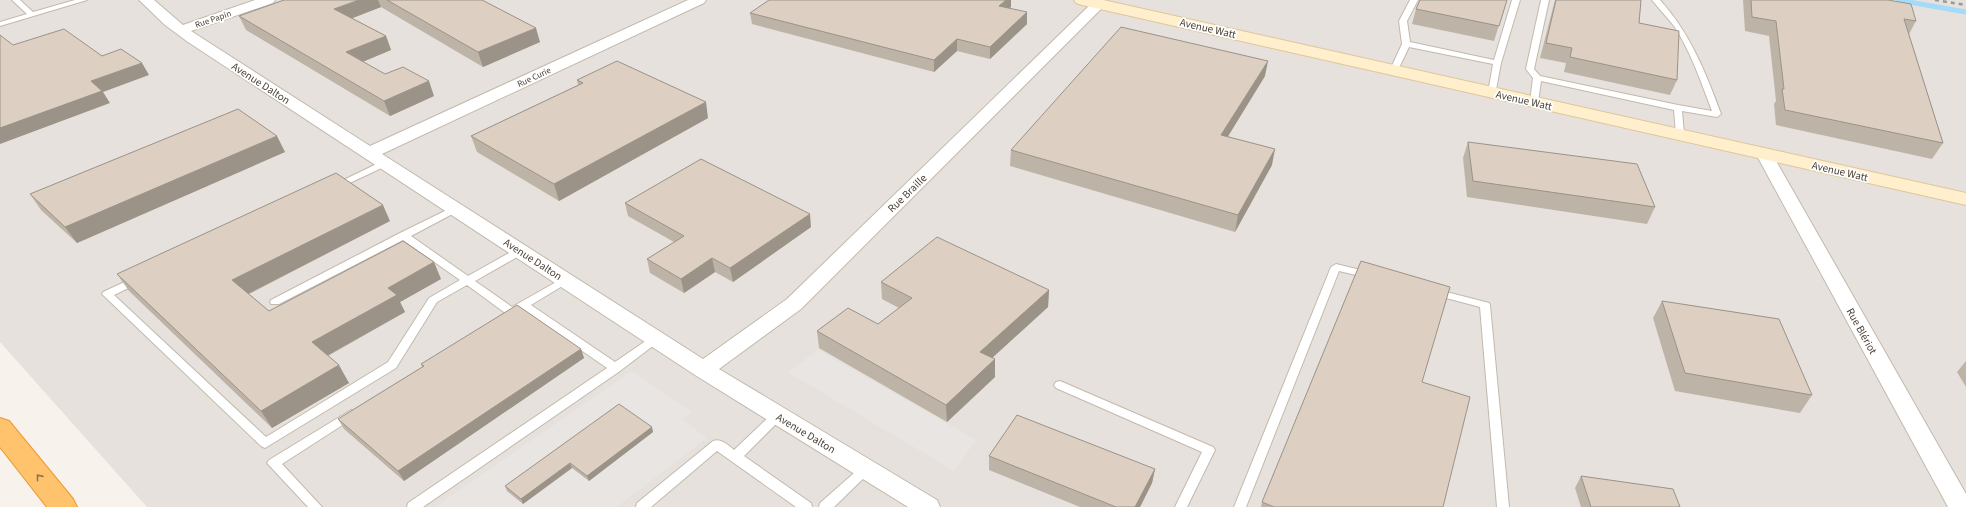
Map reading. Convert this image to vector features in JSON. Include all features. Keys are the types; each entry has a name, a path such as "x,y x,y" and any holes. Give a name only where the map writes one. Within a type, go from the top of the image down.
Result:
{"highway":[{"path":"0,428 64,507"}],"street":[{"name":"Avenue Dalton","path":"146,0 181,30 703,370 928,507"},
{"name":"Rue Papin","path":"181,30 268,0"},
{"name":"Rue Curie","path":"378,158 699,0"},
{"name":"Avenue Watt","path":"1095,1 1492,93 1966,199"},
{"name":"Rue Braille","path":"703,370 794,304 1095,1"},
{"name":"Rue Blériot","path":"1764,154 1961,507"}],"lane":[{"path":"16,0 32,15"},
{"path":"0,24 83,0"},
{"path":"1394,70 1406,44 1403,21 1414,0"},
{"path":"1492,93 1497,64 1516,0"},
{"path":"1545,0 1530,69 1537,78 1678,108 1717,114 1698,62 1668,12 1656,0"},
{"path":"1406,44 1497,64"},
{"path":"1534,102 1537,78"},
{"path":"1678,108 1680,134"},
{"path":"328,190 378,158"},
{"path":"275,302 455,208"},
{"path":"403,235 512,312"},
{"path":"150,274 107,294 265,443 392,364 433,300 520,251"},
{"path":"1240,507 1336,267 1380,278"},
{"path":"499,321 565,280"},
{"path":"1425,290 1484,305 1503,507"},
{"path":"524,306 616,368"},
{"path":"414,507 657,340"},
{"path":"1060,385 1209,450 1181,507"},
{"path":"316,507 273,463 359,409"},
{"path":"735,457 777,416"},
{"path":"642,507 717,444 806,507"},
{"path":"825,507 866,469"}],"shaded area":[{"path":"0,0 1966,0 1966,507 147,507 0,342"},
{"path":"818,350 976,440 954,471 788,372"},
{"path":"632,371 692,412 682,419 707,438 617,507 435,507","holes":["620,409 589,481 572,468 523,504"]}],"building":[{"path":"284,0 359,0 334,9 386,36 346,52 385,74 403,67 429,81 384,101 239,16"},
{"path":"387,0 482,0 536,28 478,52"},
{"path":"769,0 1006,0 999,6 1027,12 990,47 957,39 934,60 750,13"},
{"path":"1420,0 1507,0 1499,26 1416,9"},
{"path":"1556,0 1641,0 1639,23 1679,31 1677,80 1570,57 1572,48 1546,43"},
{"path":"1751,0 1888,0 1911,4 1916,21 1904,19 1943,143 1785,110 1776,21 1752,17"},
{"path":"1121,27 1268,61 1221,135 1275,149 1238,215 1011,150"},
{"path":"64,29 102,56 121,49 142,63 91,81 102,91 0,128 0,35 13,45"},
{"path":"617,61 706,102 554,184 471,136 583,83 577,80"},
{"path":"238,109 277,136 65,227 30,194"},
{"path":"1468,142 1637,164 1655,207 1473,181"},
{"path":"701,159 810,214 730,268 712,258 681,279 647,259 684,236 625,203"},
{"path":"336,173 383,205 232,280 269,311 403,241 434,262 388,288 397,295 312,342 339,365 261,411 117,274"},
{"path":"937,237 1049,290 980,352 995,359 946,405 817,331 848,308 878,324 912,298 881,282"},
{"path":"1361,261 1450,287 1422,382 1470,397 1443,507 1274,507 1262,502"},
{"path":"1662,301 1779,319 1812,395 1685,373"},
{"path":"517,305 581,349 398,471 338,419 424,366 421,364"},
{"path":"619,404 652,427 587,476 570,463 521,499 505,486"},
{"path":"1017,415 1155,469 1135,507 1116,507 989,456"},
{"path":"1581,476 1673,489 1680,507 1591,507"}],"waterway":[{"path":"1898,0 1966,12"}],"railway":[{"path":"1935,0 1966,5"}]}
